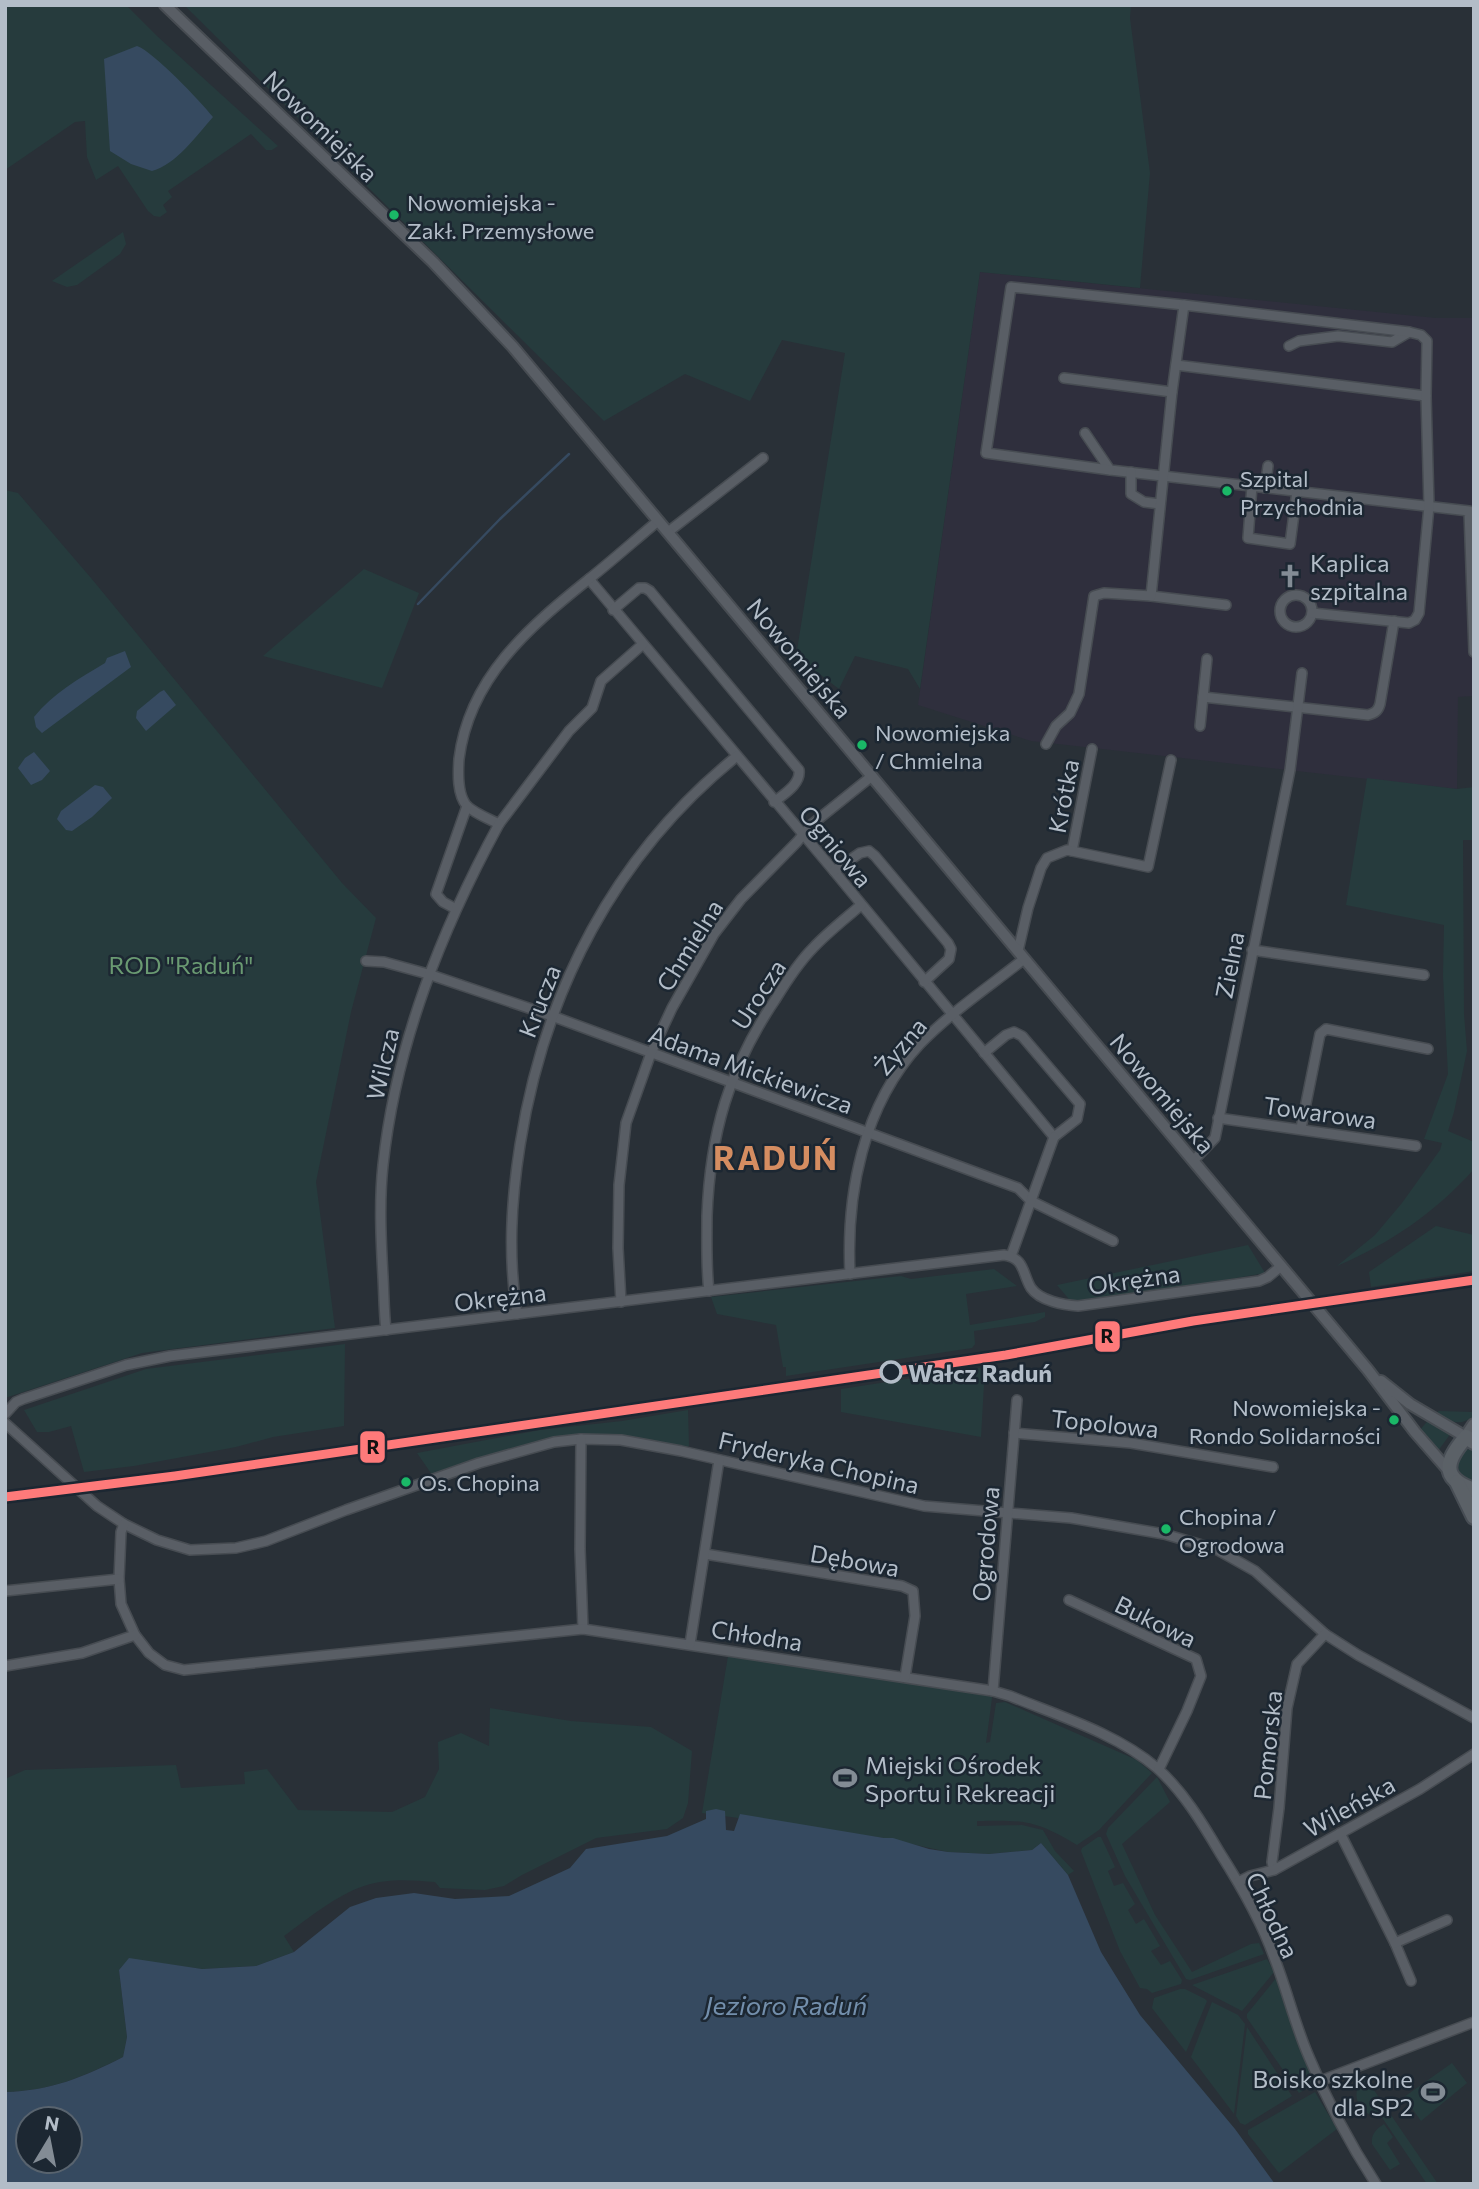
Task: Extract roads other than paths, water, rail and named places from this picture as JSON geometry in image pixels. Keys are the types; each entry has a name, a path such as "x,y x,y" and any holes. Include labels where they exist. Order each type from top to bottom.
{"main road":[{"path":"1471,1435 1451,1455 1453,1476 1474,1517"},
{"path":"1453,1476 1474,1490"}],"street":[{"name":"Nowomiejska","path":"165,5 433,262 513,347 1368,1370 1415,1432 1453,1476"},
{"path":"1312,613 1409,623 1419,614 1429,506 1427,341 1421,335 1409,332 1011,287 986,453 1110,470 1163,475 1265,488 1297,491 1429,506 1469,511 1474,652"},
{"path":"1150,596 1184,305"},
{"path":"1289,346 1299,341 1338,336 1392,342 1409,332"},
{"path":"1176,365 1426,396"},
{"path":"1064,378 1172,392"},
{"path":"1085,433 1110,470"},
{"path":"668,532 762,458"},
{"path":"1265,488 1268,466"},
{"path":"1131,472 1131,494 1144,502 1160,504"},
{"path":"1252,486 1248,538 1290,544 1297,491"},
{"path":"499,824 467,806 460,793 458,767 461,743 479,696 516,642 560,601 658,521"},
{"name":"Ogniowa","path":"589,579 1054,1138"},
{"path":"613,610 639,588 650,591 799,771 801,775 798,781 774,802"},
{"path":"1046,744 1055,726 1070,713 1079,694 1094,596 1104,593 1150,596 1226,605"},
{"path":"1203,696 1368,715 1379,709 1394,621"},
{"name":"Wilcza","path":"386,1330 381,1244 382,1169 386,1134 401,1061 428,974 456,909 499,824 569,732 592,708 601,681 643,644"},
{"path":"1200,726 1207,659"},
{"name":"Zielna","path":"1193,1161 1215,1138 1290,770 1302,673"},
{"name":"Krótka","path":"1072,851 1092,749"},
{"name":"Krucza","path":"517,1314 511,1225 513,1192 536,1065 552,1016 591,928 636,860 698,791 737,756"},
{"path":"1021,955 1041,868 1047,858 1067,850 1148,867 1171,760"},
{"name":"Chmielna","path":"621,1302 618,1248 621,1153 626,1123 672,1008 714,934 741,899 811,825 872,776"},
{"path":"456,909 439,899 436,894 467,806"},
{"path":"834,872 860,853 869,851 948,943 951,949 949,959 924,982"},
{"name":"Urocza","path":"709,1291 707,1222 711,1160 730,1081 758,1025 794,972 829,932 861,905"},
{"path":"1252,950 1424,975"},
{"name":"Żyzna","path":"850,1274 853,1195 867,1132 887,1092 904,1063 921,1043 1021,955"},
{"name":"Adama Mickiewicza","path":"366,961 384,962 428,974 552,1016 1018,1188 1031,1201 1113,1241"},
{"path":"1301,1128 1320,1034 1326,1029 1429,1049"},
{"path":"984,1053 1006,1035 1014,1032 1022,1036 1080,1104 1077,1119 1054,1138 1011,1256"},
{"name":"Towarowa","path":"1219,1118 1416,1146"},
{"name":"Okrężna","path":"5,1414 16,1402 23,1399 139,1362 170,1356 1004,1255 1011,1256 1022,1264 1031,1288 1037,1293 1068,1306 1089,1306 1259,1281 1280,1267"},
{"name":"Nowomiejska","path":"1368,1370 1403,1399 1471,1435"},
{"name":"Ogrodowa","path":"993,1691 1017,1400"},
{"name":"Fryderyka Chopina","path":"5,1423 97,1506 124,1524 157,1540 190,1550 236,1548 266,1541 479,1464 554,1442 581,1439 621,1440 905,1502 953,1509 1093,1521 1164,1534 1216,1549 1255,1571 1325,1634 1474,1717"},
{"name":"Topolowa","path":"1014,1433 1131,1443 1273,1467"},
{"path":"581,1439 580,1549 583,1629"},
{"path":"690,1644 719,1460"},
{"name":"Chłodna","path":"124,1524 121,1532 119,1579 121,1604 135,1636 149,1653 165,1665 184,1670 583,1629 993,1691 1113,1740 1159,1769 1186,1801 1238,1882 1273,1954 1308,2056 1320,2081"},
{"name":"Dębowa","path":"705,1554 902,1586 913,1591 915,1616 905,1677"},
{"path":"5,1591 119,1579"},
{"name":"Bukowa","path":"1069,1600 1196,1659 1201,1676 1159,1769"},
{"name":"Pomorska","path":"1274,1870 1272,1862 1287,1708 1297,1664 1325,1634"},
{"path":"5,1666 82,1653 135,1636"},
{"name":"Wileńska","path":"1238,1882 1274,1870 1420,1789 1474,1754"},
{"path":"1340,1833 1395,1943 1411,1982"},
{"path":"1395,1943 1447,1920"},
{"path":"1376,2184 1359,2158 1320,2081 1474,2022"}],"water":[{"path":"137,46 165,67 213,117 178,156 152,171 131,164 110,151 104,59"},
{"path":"125,651 131,667 42,733 36,727 34,717 49,701 105,663 107,658"},
{"path":"164,690 176,705 146,731 136,718 137,711"},
{"path":"34,752 50,771 42,780 31,785 18,768 25,758"},
{"path":"95,785 103,787 112,798 72,831 66,830 57,819 61,811"},
{"name":"Jezioro Raduń","path":"716,1809 725,1811 726,1830 734,1831 740,1814 893,1838 948,1852 989,1854 1032,1850 1041,1843 1068,1875 1101,1952 1140,2015 1235,2129 1275,2184 5,2184 5,2092 37,2089 66,2082 123,2057 127,2037 119,1970 129,1958 202,1969 256,1966 294,1952 350,1907 376,1898 414,1893 455,1899 509,1896 570,1868 586,1849 667,1836 706,1819 706,1811"}],"waterway":[{"path":"418,604 500,519 569,454"}],"place":[{"name":"Nowomiejska - Zakł. Przemysłowe","path":"394,215"},
{"name":"Szpital Przychodnia","path":"1227,491"},
{"name":"Kaplica szpitalna","path":"1290,576"},
{"name":"Nowomiejska / Chmielna","path":"862,745"},
{"name":"Wałcz Raduń","path":"891,1372"},
{"name":"Nowomiejska - Rondo Solidarności","path":"1394,1420"},
{"name":"Os. Chopina","path":"406,1482"},
{"name":"Chopina / Ogrodowa","path":"1166,1529"},
{"name":"Miejski Ośrodek Sportu i Rekreacji","path":"845,1778"},
{"name":"Boisko szkolne dla SP2","path":"1433,2092"}],"district":[{"name":"RADUŃ","path":"776,1157"}],"park label":[{"name":"ROD \"Raduń\"","path":"181,964"}]}
